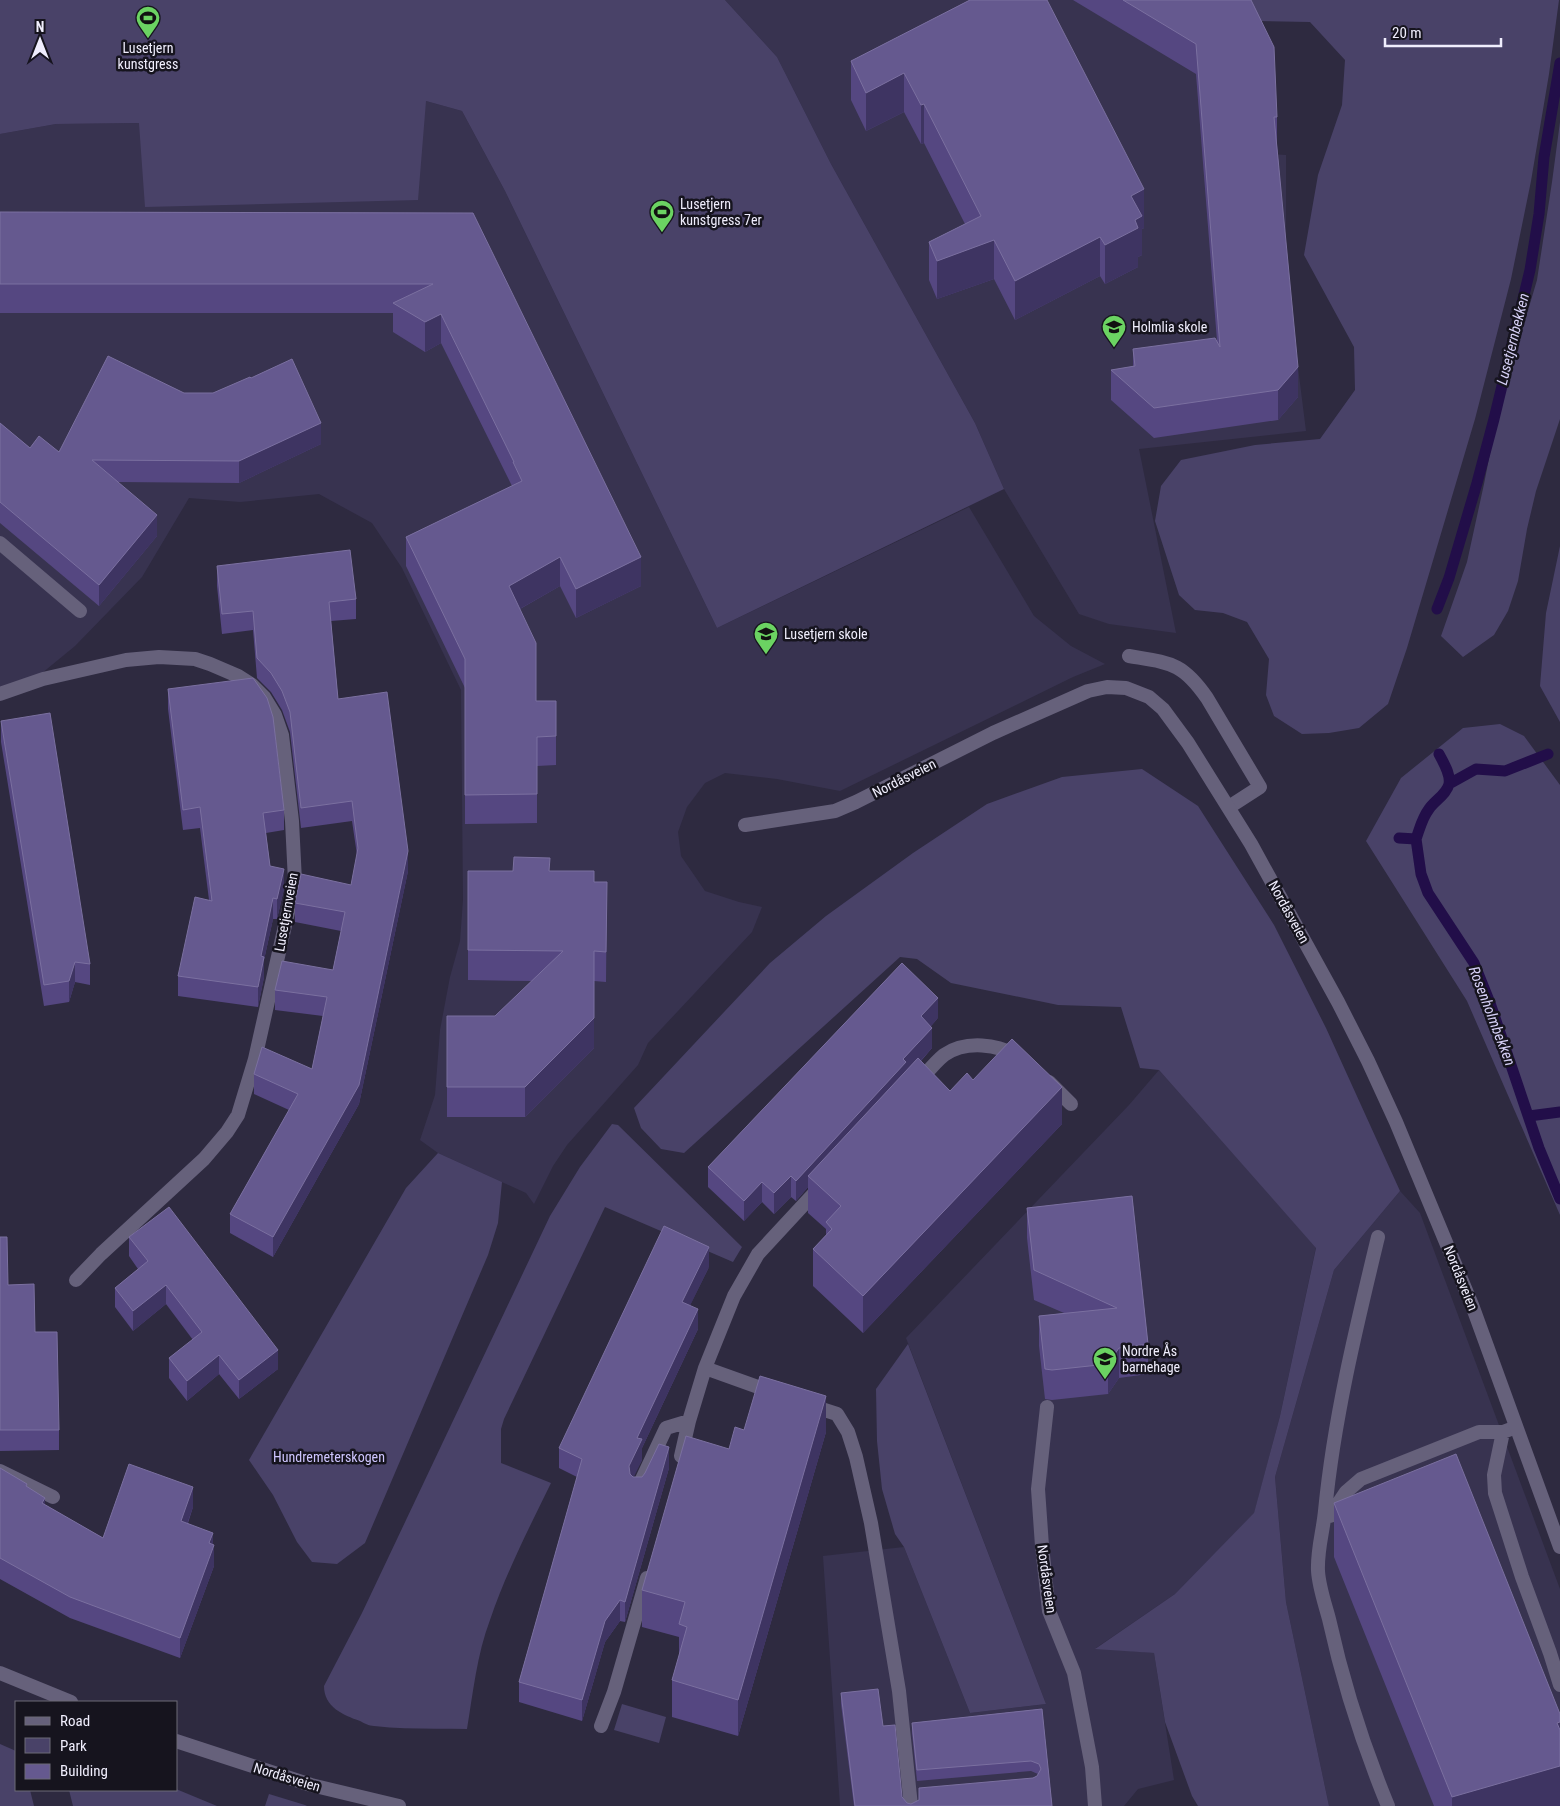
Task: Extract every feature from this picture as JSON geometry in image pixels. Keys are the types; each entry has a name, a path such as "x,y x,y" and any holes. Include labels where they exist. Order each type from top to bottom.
{"street":[{"path":"0,543 80,611"},
{"name":"Lusetjernveien","path":"2,691 67,673 126,660 159,656 195,659 238,676 252,685 264,697 275,714 280,728 286,769 292,822 295,881 255,1059 238,1115 227,1132 204,1159 101,1254 76,1280"},
{"path":"1130,656 1164,661 1176,666 1187,673 1207,698 1260,787 1229,807"},
{"name":"Nordåsveien","path":"746,825 835,810 863,799 993,733 1088,691 1117,687 1135,691 1156,702 1183,736 1229,807 1296,925 1368,1061 1396,1122 1450,1251 1560,1547"},
{"path":"906,1095 944,1055 960,1048 993,1046 1014,1054 1036,1069 1071,1104"},
{"path":"677,1472 689,1421 705,1368 734,1296 758,1254 832,1175"},
{"path":"1378,1237 1356,1325 1332,1447 1324,1525 1319,1543 1318,1572 1353,1712 1388,1806"},
{"path":"705,1368 837,1414 848,1432 856,1457 871,1522 914,1790 911,1806"},
{"name":"Nordåsveien","path":"1047,1406 1038,1489 1049,1611 1074,1673 1092,1767 1095,1806"},
{"path":"637,1490 666,1428 689,1421"},
{"path":"1324,1525 1346,1492 1361,1479 1478,1432 1502,1432 1516,1426"},
{"path":"1502,1432 1494,1475 1495,1493 1519,1569 1560,1685"},
{"path":"0,1471 53,1497"},
{"path":"601,1726 614,1692 650,1567"},
{"path":"0,1673 69,1701"},
{"name":"Nordåsveien","path":"178,1742 312,1785 399,1806"}],"shaded area":[{"name":"Holmlia skole","path":"725,0 1182,0 1269,154 1286,155 1286,272 1306,431 1139,449 1176,633 1109,624 1079,614 1004,489 975,423 831,164 777,57"},
{"name":"Lusetjern skole","path":"426,101 462,111 505,191 717,628 969,507 1034,616 1071,646 1105,664 1073,677 840,791 777,779 725,773 705,783 687,807 678,832 681,856 705,891 762,907 752,932 648,1043 638,1065 567,1145 553,1166 534,1204 526,1193 438,1153 420,1140 435,1095 440,1030 450,977 460,941 463,900 461,690 402,568 372,523 319,494 240,502 189,498 142,577 75,646 36,678 0,695 0,134 56,124 140,123"},
{"name":"Nordre Ås barnehage","path":"1159,1070 1316,1247 1280,1416 1254,1514 1175,1594 1096,1648 1154,1653 1174,1780 1138,1789 1124,1806 840,1806 823,1556 904,1547 970,1713 1046,1704 906,1338 1129,1105"},
{"path":"1400,1191 1420,1213 1560,1589 1560,1806 1329,1806 1286,1602 1275,1477 1334,1270"}],"green space":[{"path":"0,0 725,0 777,57 831,164 975,423 1004,489 717,628 505,191 462,111 426,101 418,200 145,207 139,123 56,124 0,134"},
{"path":"1232,0 1559,0 1531,181 1511,279 1475,419 1407,648 1388,704 1359,728 1329,733 1302,734 1274,716 1266,695 1269,659 1247,622 1223,613 1195,610 1179,595 1155,521 1161,486 1181,460 1255,445 1320,439 1355,390 1354,347 1304,255 1318,175 1342,105 1345,60 1310,22 1255,21"},
{"path":"1560,122 1560,419 1536,491 1518,581 1508,611 1494,635 1463,657 1441,636 1467,562 1498,412 1537,280"},
{"path":"1560,546 1560,722 1540,686 1546,613"},
{"path":"1500,724 1524,736 1560,785 1560,1215 1467,1001 1366,841 1401,778 1463,728"},
{"path":"1142,769 1198,806 1274,925 1326,1028 1400,1191 1334,1270 1275,1477 1286,1602 1329,1806 1198,1806 1192,1796 1165,1722 1154,1653 1095,1649 1175,1594 1254,1513 1280,1416 1316,1248 1159,1070 1140,1068 1121,1007 1058,1005 951,983 917,959 900,957 684,1153 661,1149 641,1128 634,1108 770,963 826,916 913,853 987,804 1062,777"},
{"path":"612,1124 618,1125 742,1247 733,1262 605,1207 504,1419 501,1429 501,1463 551,1483 496,1602 482,1646 467,1729 372,1726 347,1716 331,1705 327,1699 324,1686 362,1613 550,1216 580,1167"},
{"name":"Hundremeterskogen","path":"438,1153 502,1182 498,1223 488,1255 365,1543 337,1564 312,1562 297,1542 273,1495 249,1460 406,1188"},
{"path":"908,1344 1046,1704 970,1713 904,1547 895,1534 882,1489 877,1441 876,1389"},
{"path":"622,1704 666,1717 659,1743 614,1730"},
{"path":"0,1744 15,1751 15,1791 30,1791 34,1806 0,1806"},
{"path":"178,1790 217,1806 73,1806 69,1791"},
{"path":"269,1794 305,1805 307,1806 265,1806"}],"building":[{"path":"970,0 1047,0 1144,189 1131,196 1142,216 1135,220 1138,228 1105,245 1100,237 1015,281 994,240 937,261 929,242 981,216 924,104 921,105 904,73 866,93 851,61"},
{"path":"1123,0 1251,0 1274,47 1277,117 1274,117 1298,367 1278,390 1154,408 1111,370 1135,366 1133,349 1215,338 1220,347 1196,44"},
{"path":"0,212 473,213 641,557 576,589 560,557 509,586 536,643 536,701 556,701 556,736 537,737 537,794 465,795 465,659 406,537 522,481 441,314 425,322 393,303 433,284 0,284"},
{"path":"108,356 184,393 213,393 292,359 321,423 239,461 92,460 157,515 99,585 0,502 0,423 30,448 39,436 59,452"},
{"path":"350,550 356,599 329,602 338,699 387,692 408,851 359,1085 273,1237 230,1214 298,1094 254,1074 262,1047 312,1069 327,997 275,990 282,961 333,970 345,912 295,903 301,874 351,885 358,848 352,801 301,808 290,712 282,691 271,673 257,658 253,611 222,614 217,566"},
{"path":"253,678 267,698 273,717 284,810 263,813 270,866 284,869 277,899 273,898 261,956 264,957 258,987 178,976 195,897 212,901 200,807 183,810 168,689"},
{"path":"50,713 90,964 75,962 69,981 44,985 1,721"},
{"path":"514,857 550,858 549,871 594,871 594,882 607,882 606,952 594,951 594,1018 525,1087 447,1087 447,1016 495,1016 563,951 468,950 468,871 513,871"},
{"path":"902,963 938,998 921,1016 932,1028 903,1059 906,1062 796,1181 791,1176 774,1193 762,1182 744,1201 708,1167"},
{"path":"1012,1039 1062,1087 863,1296 813,1249 832,1229 826,1222 841,1206 808,1176 918,1058 950,1091 967,1073 973,1080"},
{"path":"1132,1196 1148,1344 1119,1348 1108,1364 1052,1370 1045,1369 1039,1316 1117,1308 1034,1270 1027,1208"},
{"path":"169,1207 278,1350 239,1380 219,1355 187,1381 169,1358 202,1332 166,1285 133,1311 115,1288 148,1261 129,1237"},
{"path":"664,1226 709,1247 682,1302 698,1309 637,1438 642,1439 629,1466 630,1474 633,1477 642,1477 659,1444 669,1447 625,1602 620,1600 605,1621 582,1700 519,1682 582,1459 559,1448"},
{"path":"0,1237 7,1237 8,1285 34,1284 35,1332 57,1332 59,1430 0,1430"},
{"path":"760,1376 826,1396 738,1700 672,1680 687,1627 679,1624 685,1602 642,1590 686,1436 729,1449 735,1427 744,1430"},
{"path":"1456,1454 1560,1714 1560,1722 1557,1723 1560,1730 1560,1766 1452,1797 1334,1503"},
{"path":"129,1464 193,1487 181,1521 213,1533 209,1543 214,1545 180,1638 70,1597 0,1558 0,1468 27,1484 26,1486 45,1498 42,1503 103,1538"},
{"path":"878,1689 883,1726 895,1725 902,1797 907,1803 911,1804 919,1800 919,1788 1033,1778 1037,1776 1041,1769 1039,1764 1031,1761 917,1770 912,1723 1042,1709 1052,1806 855,1806 841,1693"}],"waterway":[{"name":"Lusetjernbekken","path":"1437,609 1449,578 1477,483 1530,270 1539,214 1544,157 1560,63"},
{"name":"Lusetjernbekken","path":"1399,838 1416,839 1427,812 1448,788 1449,776 1439,754"},
{"path":"1449,784 1476,769 1505,771 1548,754"},
{"name":"Rosenholmbekken","path":"1416,839 1421,874 1428,893 1474,963 1490,1003 1539,1148 1560,1199"},
{"path":"1529,1116 1560,1112"}],"place":[{"name":"Lusetjern kunstgress","path":"148,39"},
{"name":"Lusetjern kunstgress 7er","path":"662,233"},
{"name":"Holmlia skole","path":"1114,348"},
{"name":"Lusetjern skole","path":"766,655"},
{"name":"Nordre Ås barnehage","path":"1105,1380"}]}
